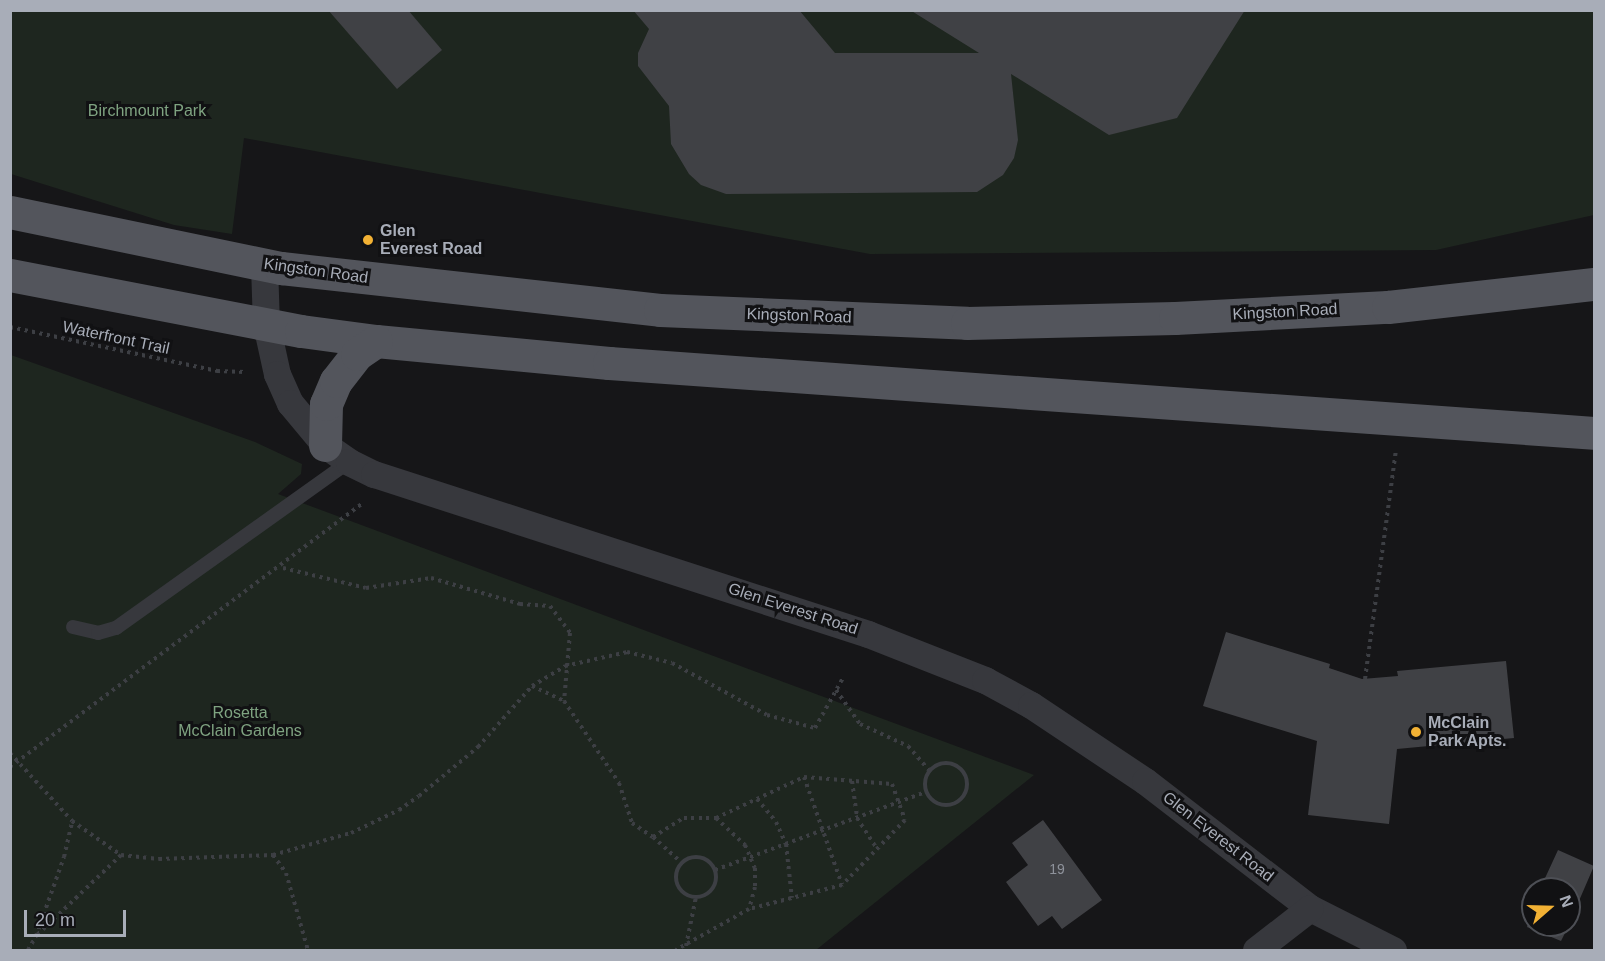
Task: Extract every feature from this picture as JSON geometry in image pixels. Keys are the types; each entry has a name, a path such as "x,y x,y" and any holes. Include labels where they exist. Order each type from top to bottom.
{"main road":[{"name":"Kingston Road","path":"10,212 264,265 660,310 967,323 1175,318 1388,307 1594,284"},
{"path":"10,275 266,324 376,340 609,363 1594,433"},
{"path":"337,453 326,404 336,381 357,354 376,340"}],"street":[{"name":"Glen Everest Road","path":"264,265 266,324 277,374 290,403 337,453 374,474 868,634 985,680 1031,705 1145,781 1310,908 1393,951"},
{"path":"1256,951 1310,908"}],"lane":[{"path":"73,627 98,633 116,628 337,453"}],"path":[{"name":"Waterfront Trail","path":"10,327 217,371"},
{"path":"1365,679 1394,468"},
{"path":"10,767 282,568 366,501"},
{"path":"282,568 366,588 431,578 520,604 550,606 570,633 565,666 564,701"},
{"path":"10,753 72,821 121,855 159,859 273,855 351,832 399,810 477,747 532,686 565,666 627,652 672,663 766,715 815,728 843,678"},
{"path":"532,686 564,701 619,783 632,823 653,837 682,863"},
{"path":"836,690 860,724 908,746 929,771 926,792 935,803 947,806 959,801 967,790 966,777 956,766 942,763 929,771"},
{"path":"653,837 684,818 716,818 804,777 891,784 896,804 905,820 842,885 749,909 676,951"},
{"path":"804,777 842,885"},
{"path":"852,781 857,818 877,849"},
{"path":"715,870 926,792"},
{"path":"757,799 776,822 786,844 792,898"},
{"path":"716,818 745,844 751,857 755,887 749,909"},
{"path":"28,951 36,936 64,857 72,821"},
{"path":"36,936 121,855"},
{"path":"273,855 286,873 308,951"},
{"path":"696,897 679,888 676,875 682,863 700,857 715,870"},
{"path":"696,897 713,889 715,870"},
{"path":"686,946 696,897"}],"green space":[{"name":"Birchmount Park","path":"10,11 1594,11 1594,215 1436,250 870,254 244,138 232,234 174,225 11,174"},
{"name":"Rosetta McClain Gardens","path":"11,355 255,442 302,464 301,474 278,494 1034,775 816,950 11,950"}],"building":[{"path":"328,10 408,10 442,50 397,89"},
{"path":"633,10 799,10 835,53 979,53 910,10 1245,10 1177,118 1109,135 1011,74 1018,140 1014,158 1003,175 977,192 726,194 701,185 689,174 671,144 669,106 638,66 638,53 649,29"},
{"name":"McClain Park Apts.","path":"1226,632 1330,664 1329,668 1362,679 1398,676 1397,671 1506,661 1514,738 1397,749 1389,824 1308,815 1317,741 1203,706"},
{"path":"1043,820 1102,900 1062,929 1052,916 1038,926 1006,882 1028,865 1012,843"},
{"path":"1558,850 1594,866 1581,896 1581,877 1546,877"},
{"path":"1551,937 1563,937 1561,941"}],"place":[{"name":"Glen Everest Road","path":"368,240"},
{"name":"McClain Park Apts.","path":"1416,732"}]}
